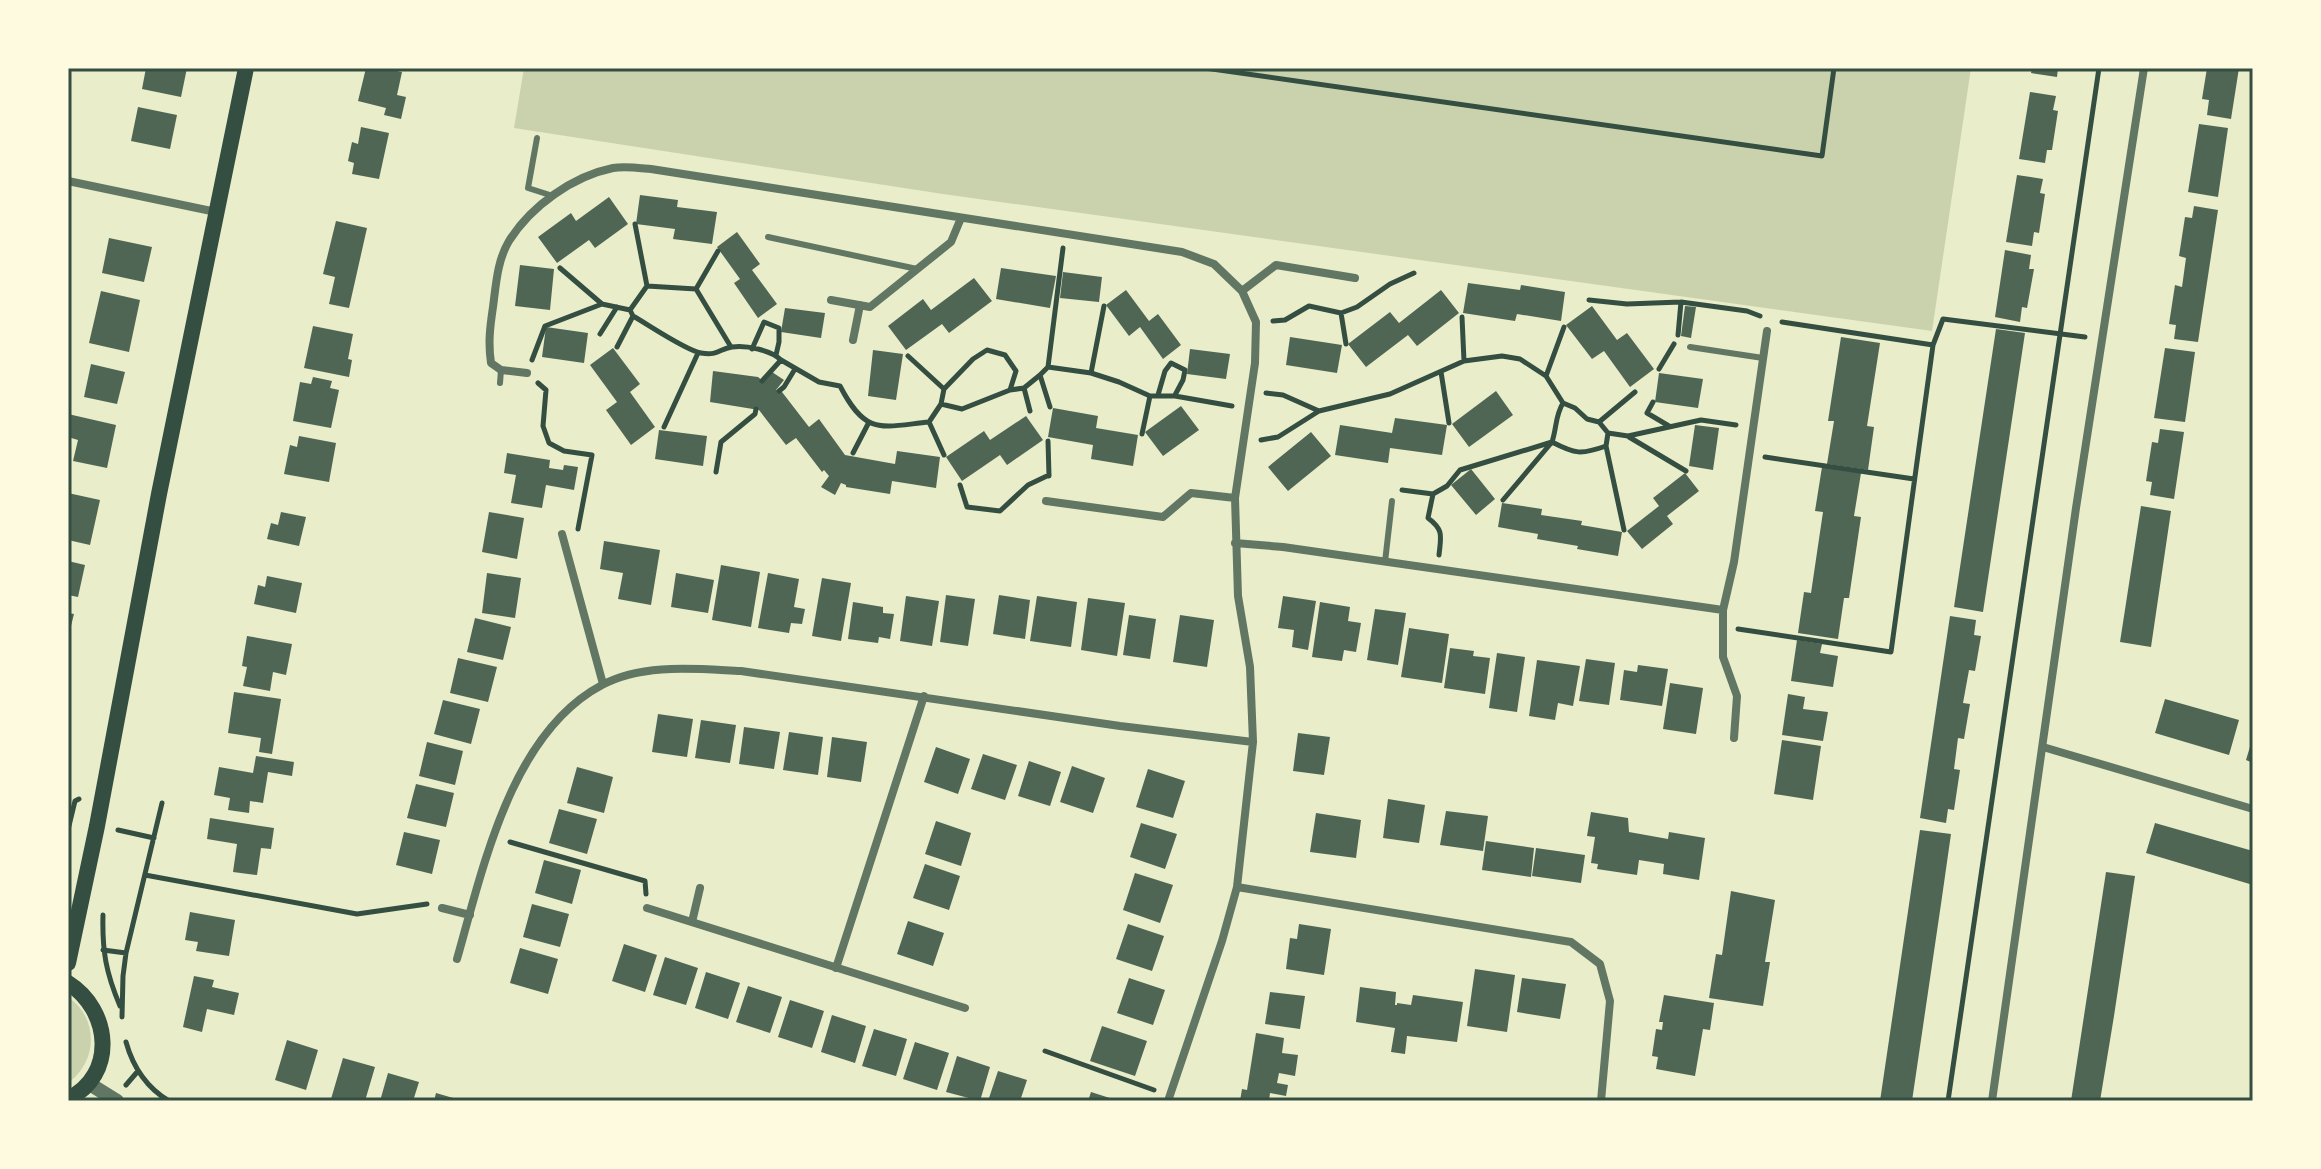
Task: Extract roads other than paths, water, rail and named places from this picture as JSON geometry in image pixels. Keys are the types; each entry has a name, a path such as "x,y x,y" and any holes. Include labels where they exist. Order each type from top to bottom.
{"main road":[{"path":"68,963 246,68"},
{"path":"68,983 91,1003 102,1030 100,1059 88,1083 68,1099"}],"street":[{"path":"1992,1101 2076,508 2144,68"},
{"path":"527,373 501,370 491,363 488,344 498,269 508,242 527,219 553,196 586,175 617,167 651,169 1182,252 1214,264 1242,291 1256,322 1255,363 1235,498 1238,596 1250,667 1253,742 1237,887 1169,1098"},
{"path":"68,181 216,212"},
{"path":"831,300 870,307 951,242 961,218"},
{"path":"1242,291 1276,265 1355,278"},
{"path":"853,340 860,305"},
{"path":"1734,738 1737,696 1723,657 1723,610 1734,562 1767,331"},
{"path":"1046,501 1163,517 1191,493 1235,498"},
{"path":"562,534 603,684"},
{"path":"1235,543 1283,547 1723,610"},
{"path":"457,959 493,838 514,787 540,741 569,707 603,684 636,673 685,668 741,671 1120,726 1253,742"},
{"path":"836,968 924,696"},
{"path":"2043,747 2253,809"},
{"path":"1237,887 1571,942 1600,964 1610,1001 1601,1101"},
{"path":"692,922 700,888"},
{"path":"442,908 470,915"},
{"path":"647,908 965,1008"},
{"path":"88,1083 117,1101"}],"lane":[{"path":"537,138 528,188 553,196"},
{"path":"768,237 917,269"},
{"path":"1690,347 1763,358"},
{"path":"500,383 501,370"},
{"path":"1385,562 1392,501"}]}
